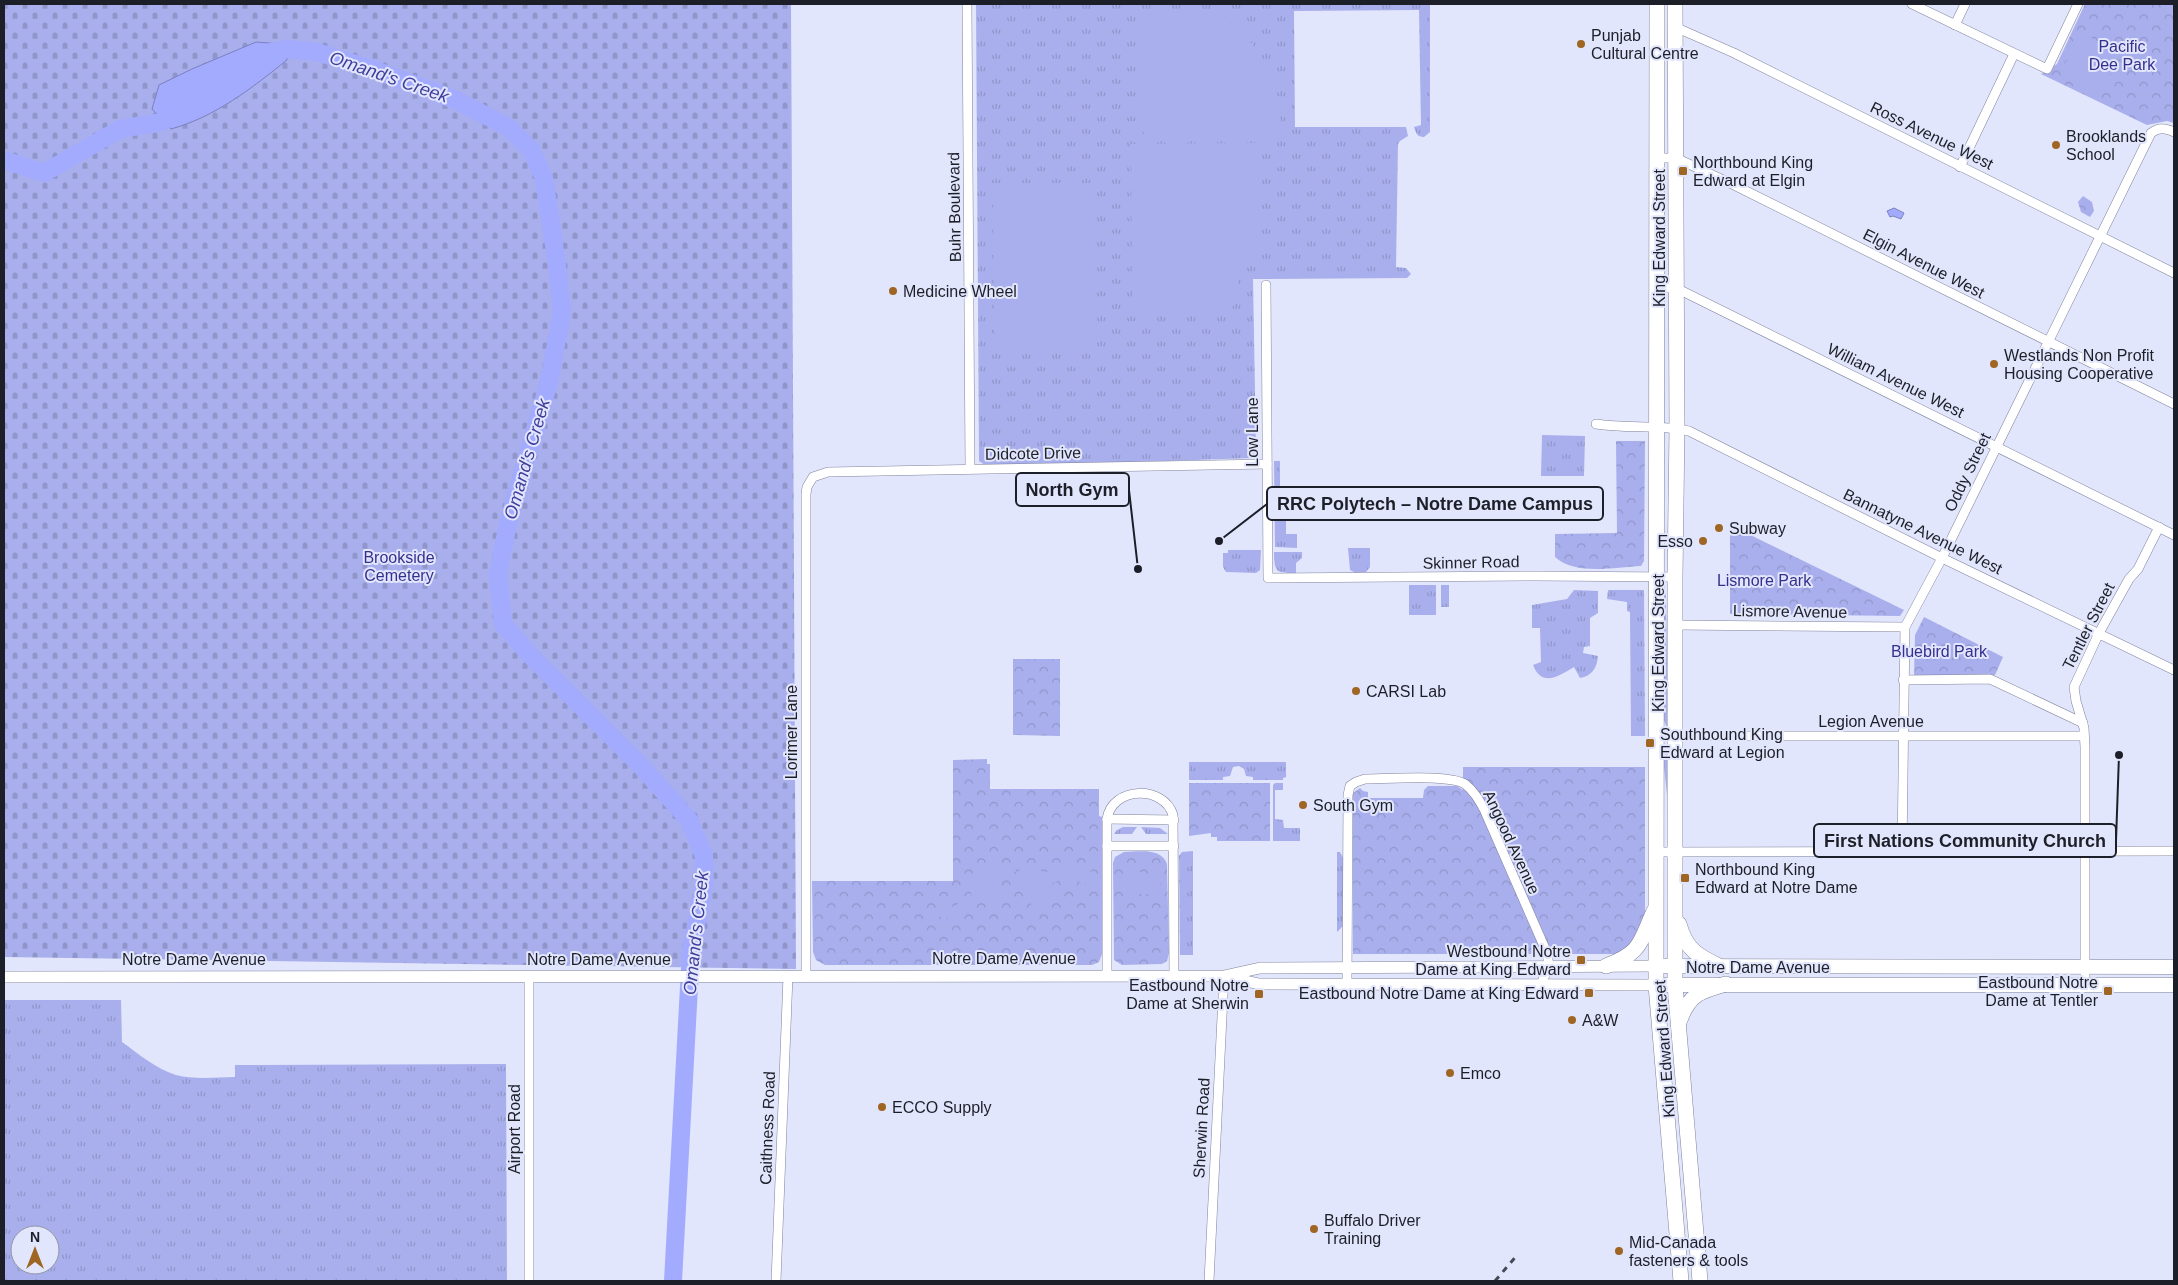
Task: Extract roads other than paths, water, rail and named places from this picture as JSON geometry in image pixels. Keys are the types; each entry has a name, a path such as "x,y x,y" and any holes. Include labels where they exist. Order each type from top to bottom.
{"main road":[{"name":"King Edward Street","path":"1657,4 1656,985 1681,1281"},
{"name":"King Edward Street","path":"1675,4 1678,428 1675,577 1675,967 1700,1281"},
{"path":"1606,966 1630,956 1637,949 1657,905"},
{"path":"1676,913 1686,944 1701,958 1721,967"},
{"name":"Notre Dame Avenue","path":"1656,966 2174,967"},
{"path":"1679,1024 1685,1006 1691,999 1703,991 1726,984"},
{"name":"Notre Dame Avenue","path":"1656,985 2174,985"}],"street":[{"name":"Buhr Boulevard","path":"967,4 970,470"},
{"path":"1912,4 2047,70 2078,4"},
{"path":"1955,25 1965,4"},
{"name":"Ross Avenue West","path":"1675,26 1734,53 2102,236 2174,274"},
{"path":"1960,167 2014,54"},
{"name":"Oddy Street","path":"1902,851 1905,627 1942,558 2151,133 2165,128 2174,132"},
{"name":"Elgin Avenue West","path":"1657,158 1676,158 1734,184 2174,404"},
{"name":"Low Lane","path":"1266,285 1268,578"},
{"name":"William Avenue West","path":"1657,288 1676,288 2174,534"},
{"name":"Bannatyne Avenue West","path":"1596,424 1618,427 1678,428 1689,431 1942,558 2174,670"},
{"name":"Didcote Drive","path":"807,487 813,477 828,472 1267,464"},
{"name":"Lorimer Lane","path":"806,976 807,487"},
{"name":"Tentler Street","path":"2085,985 2087,850 2084,736 2083,723 2074,687 2099,633 2129,579 2138,569 2158,527"},
{"name":"Skinner Road","path":"1268,578 1675,577"},
{"name":"Lismore Avenue","path":"1676,625 1905,627"},
{"path":"1903,680 1990,679 2083,723"},
{"name":"Legion Avenue","path":"1657,736 2084,736"},
{"name":"Angood Avenue","path":"1348,984 1348,796 1350,786 1365,779 1460,781 1468,787 1477,797 1547,954 1549,966"},
{"path":"1107,976 1107,819 1110,808 1117,799 1130,795 1151,795 1164,800 1168,803 1174,820 1174,976"},
{"path":"1107,819 1174,820"},
{"path":"1107,846 1174,846"},
{"path":"1657,852 2174,851"},
{"path":"1541,984 1549,966"},
{"name":"Notre Dame Avenue","path":"4,977 1224,976 1260,968 1656,966"},
{"path":"1400,967 1400,984"},
{"name":"Airport Road","path":"529,976 529,1281"},
{"name":"Caithness Road","path":"776,1281 788,976"},
{"name":"Notre Dame Avenue","path":"1224,976 1259,984 1656,985"},
{"name":"Sherwin Road","path":"1209,1281 1224,976"}],"waterway":[{"name":"Omand's Creek","path":"265,55 286,49 317,52 372,69 456,100 508,127 531,150 544,178 562,312 549,382 508,523 498,574 503,624 529,654 640,765 689,820 704,856 705,881 691,950 673,1281"},
{"name":"Omand's Creek","path":"4,160 44,173 120,129 162,122 182,109"}],"railway":[{"path":"1495,1281 1518,1254"}],"place":[{"name":"Punjab Cultural Centre","path":"1581,44"},
{"name":"Brooklands School","path":"2056,145"},
{"name":"Northbound King Edward at Elgin","path":"1683,171"},
{"name":"Medicine Wheel","path":"893,291"},
{"name":"Westlands Non Profit Housing Cooperative","path":"1994,364"},
{"name":"Subway","path":"1719,528"},
{"name":"RRC Polytech – Notre Dame Campus","path":"1219,541"},
{"name":"Esso","path":"1703,541"},
{"name":"North Gym","path":"1138,569"},
{"name":"CARSI Lab","path":"1356,691"},
{"name":"Southbound King Edward at Legion","path":"1650,743"},
{"name":"First Nations Community Church","path":"2119,755"},
{"name":"South Gym","path":"1303,805"},
{"name":"Northbound King Edward at Notre Dame","path":"1685,878"},
{"name":"Westbound Notre Dame at King Edward","path":"1581,960"},
{"name":"Eastbound Notre Dame at Tentler","path":"2108,991"},
{"name":"Eastbound Notre Dame at King Edward","path":"1589,993"},
{"name":"Eastbound Notre Dame at Sherwin","path":"1259,994"},
{"name":"A&W","path":"1572,1020"},
{"name":"Emco","path":"1450,1073"},
{"name":"ECCO Supply","path":"882,1107"},
{"name":"Buffalo Driver Training","path":"1314,1229"},
{"name":"Mid-Canada fasteners & tools","path":"1619,1251"}],"park label":[{"name":"Pacific Dee Park","path":"2122,55"},
{"name":"Brookside Cemetery","path":"399,566"},
{"name":"Lismore Park","path":"1764,580"},
{"name":"Bluebird Park","path":"1939,651"}]}
